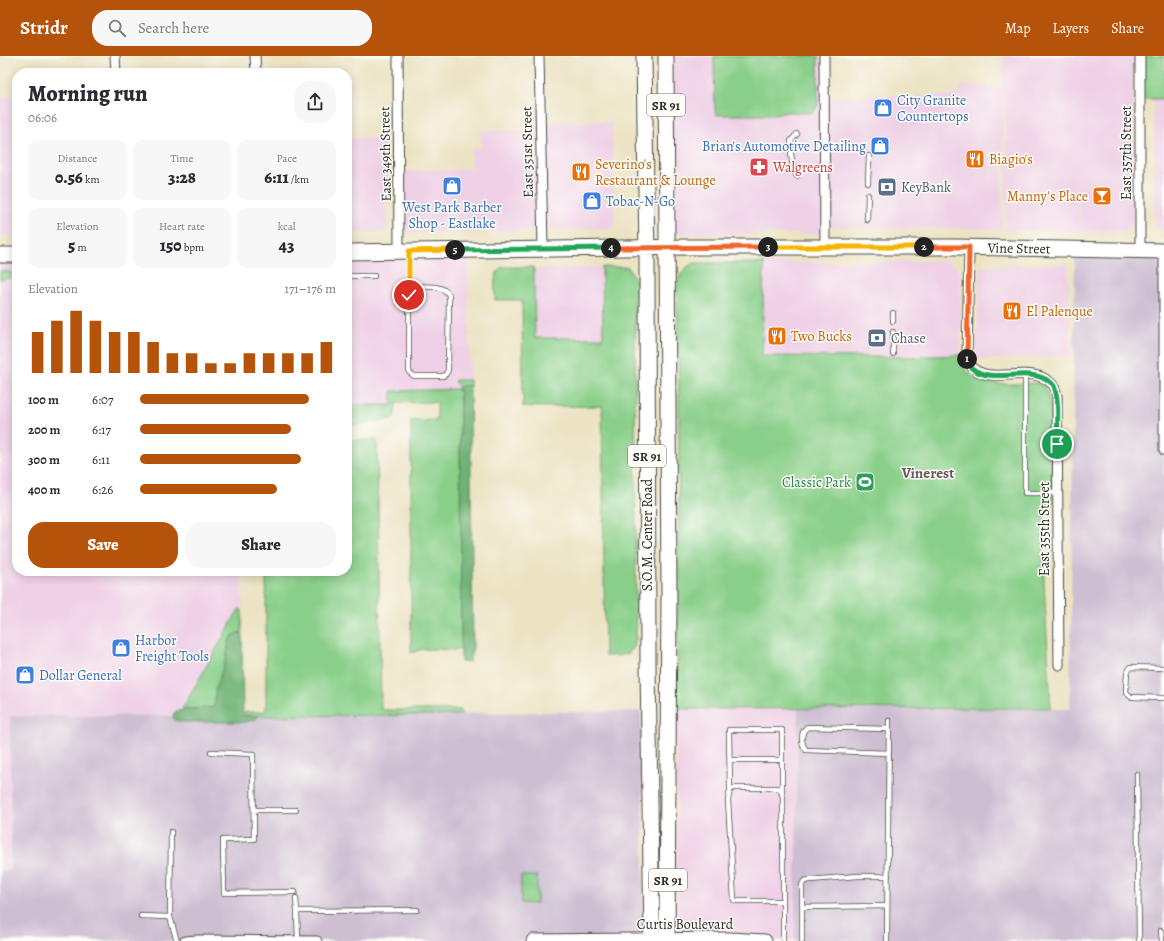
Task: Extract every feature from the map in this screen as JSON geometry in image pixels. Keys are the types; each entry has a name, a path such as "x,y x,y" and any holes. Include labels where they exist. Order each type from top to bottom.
{"main road":[{"name":"S.O.M. Center Road","path":"644,56 647,248 648,665 652,941"},
{"name":"S.O.M. Center Road","path":"667,941 669,594 667,247 668,58"},
{"name":"Vine Street","path":"352,252 667,247 969,247 1164,250"},
{"path":"0,255 12,255"}],"street":[{"path":"115,56 116,68"},
{"path":"255,56 256,68"},
{"name":"East 349th Street","path":"398,56 404,251"},
{"name":"East 351st Street","path":"539,56 542,248"},
{"path":"824,56 825,247"},
{"name":"East 357th Street","path":"1140,56 1140,250"},
{"name":"East 355th Street","path":"969,247 967,359 972,368 982,374 1041,376 1053,384 1057,395 1059,665"},
{"path":"1164,250 1164,450"},
{"name":"Curtis Boulevard","path":"533,941 667,941 730,939 765,941"},
{"path":"185,941 317,941"}],"lane":[{"path":"797,134 792,141 791,151 793,169 797,176"},
{"path":"868,183 869,156"},
{"path":"867,220 868,195"},
{"path":"404,251 409,287 409,372 414,376 443,376 448,370 449,295 447,291 442,288 409,287"},
{"path":"352,276 374,276"},
{"path":"893,313 893,321"},
{"path":"893,332 893,354"},
{"path":"1025,375 1025,493 1058,493"},
{"path":"1164,668 1131,667 1127,672 1126,686 1126,692 1131,696 1164,698"},
{"path":"887,941 889,720"},
{"path":"889,728 807,727 803,731 802,739 802,746 806,750 889,753"},
{"path":"783,901 734,900 728,800 730,790 729,730 782,730 782,794 783,901 783,941"},
{"path":"212,752 253,754 254,839 223,840 224,893 295,892"},
{"path":"730,760 782,760"},
{"path":"1137,774 1139,941"},
{"path":"730,790 734,788 778,788 782,794"},
{"path":"254,810 296,810"},
{"path":"171,832 170,917 177,941"},
{"path":"802,941 802,885 804,881 858,876 888,876"},
{"path":"296,898 298,941"},
{"path":"802,907 887,906"},
{"path":"297,911 417,910"},
{"path":"141,916 170,917"},
{"path":"1161,931 1162,941"}],"shaded area":[{"path":"668,56 822,56 822,234 669,234"},
{"path":"1003,56 1134,56 1135,225 1123,231 1078,231 1077,161 1077,231 1006,230 1006,124 1003,92 1002,229 829,227 827,97 960,95 960,86 1002,86"},
{"path":"12,96 12,235 0,235 0,97"},
{"path":"1153,99 1164,100 1164,231 1155,228"},
{"path":"549,122 612,122 614,228 406,233 405,171 471,169 471,148 481,148 481,131 548,130"},
{"path":"352,138 386,138 387,232 352,232"},
{"path":"1075,253 1160,254 1164,326 1164,941 795,941 798,708 1070,709"},
{"path":"352,254 468,254 470,380 455,380 459,386 457,389 392,391 392,405 352,405"},
{"path":"0,258 12,258 12,576 242,576 242,716 11,716 11,870 0,870"},
{"path":"947,261 956,267 960,272 961,355 904,357 762,356 764,263"},
{"path":"1068,264 1071,357 976,359 980,266"},
{"path":"602,267 603,338 535,338 534,269"},
{"path":"798,708 795,941 676,941 677,709"},
{"path":"641,711 645,941 0,941 0,870 11,870 10,716 461,715 473,713"}],"green space":[{"path":"714,56 818,56 818,105 811,113 789,112 773,115 717,115 715,111"},
{"path":"1142,56 1164,56 1164,99 1141,99"},
{"name":"Classic Park","path":"695,263 764,263 762,356 904,357 961,355 964,367 971,375 979,380 1001,384 1036,383 1044,386 1049,396 1051,413 1053,504 1044,504 1044,582 1051,708 677,709 679,409 677,286 679,278 683,272"},
{"path":"502,267 533,267 534,269 535,338 603,338 602,267 628,267 637,282 637,296 635,297 636,637 633,649 626,654 605,656 602,406 523,407 522,300 495,300 495,278"},
{"path":"0,271 11,272 11,278 0,280"},
{"path":"455,380 470,380 470,385 462,386 458,391 460,390 461,650 423,649 411,653 411,421 437,420 437,402 396,403 395,415 393,419 352,425 352,405 392,405 392,391 457,389 459,386 454,382"},
{"path":"470,385 473,648 469,662 461,662 460,391 457,391 461,386"},
{"path":"352,440 377,440 381,710 461,710 461,715 245,716 245,712 263,712 266,710 266,576 352,576"},
{"path":"239,609 242,610 242,633 238,633 229,641 226,659 215,697 215,704 213,707 209,708 182,709"},
{"path":"242,633 243,716 258,717 246,722 181,722 175,720 173,717 176,711 213,707 215,704 215,690 226,659 229,641 232,636"},
{"path":"521,876 537,876 537,904 521,903"}],"place":[{"name":"City Granite Countertops","path":"883,108"},
{"name":"Brian's Automotive Detailing","path":"880,146"},
{"name":"Biagio's","path":"975,159"},
{"name":"Walgreens","path":"759,167"},
{"name":"Severino's Restaurant & Lounge","path":"581,172"},
{"name":"West Park Barber Shop - Eastlake","path":"452,186"},
{"name":"KeyBank","path":"887,187"},
{"name":"Manny's Place","path":"1102,196"},
{"name":"Tobac-N-Go","path":"592,201"},
{"name":"El Palenque","path":"1012,311"},
{"name":"Two Bucks","path":"777,336"},
{"name":"Chase","path":"877,338"},
{"name":"Classic Park","path":"865,482"},
{"name":"Harbor Freight Tools","path":"121,648"},
{"name":"Dollar General","path":"25,675"}],"district":[{"name":"Vinerest","path":"928,473"}],"route":[{"path":"409,295 409,251 542,248 969,247 967,359 972,368 982,374 1041,376 1053,384 1057,395 1057,444"}]}
